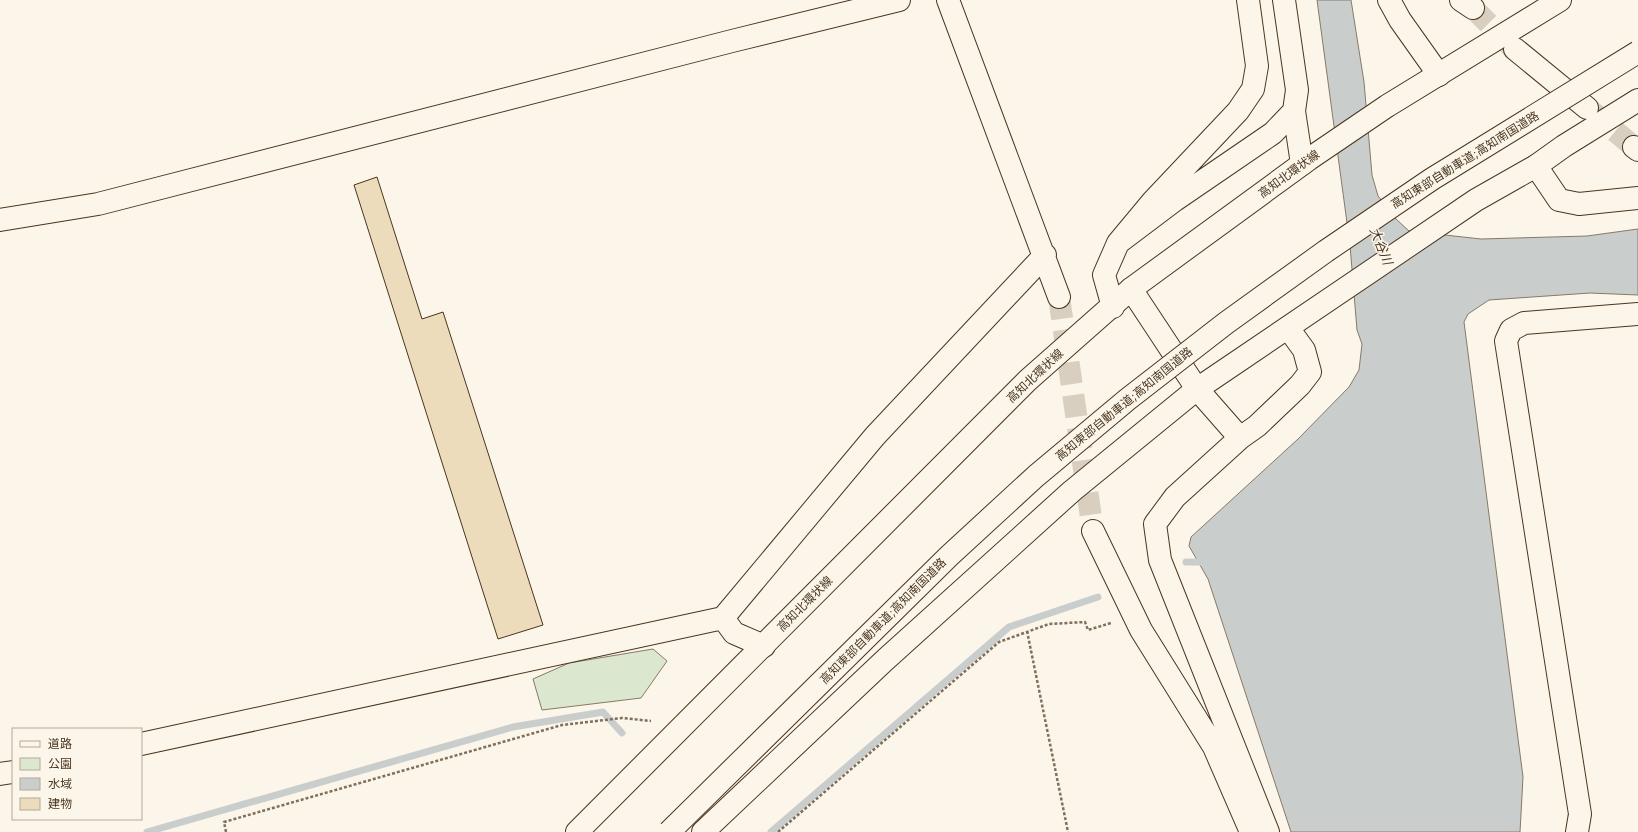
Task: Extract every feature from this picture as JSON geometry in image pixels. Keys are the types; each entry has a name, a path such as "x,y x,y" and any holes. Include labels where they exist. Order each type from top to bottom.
{"main road":[{"path":"0,220 98,204 732,41 899,0"},
{"path":"948,0 1045,255 1059,298"},
{"path":"1113,307 1104,275 1118,243 1153,201 1238,111 1253,89 1257,66 1248,0"},
{"path":"1284,0 1297,90 1294,111 1306,162"},
{"path":"1389,0 1403,10 1439,75"},
{"name":"高知北環状線","path":"577,832 1028,380 1113,307 1131,289 1306,162 1387,106 1560,0"},
{"path":"1515,49 1587,108"},
{"name":"高知東部自動車道;高知南国道路","path":"669,832 949,556 1036,476 1128,399 1226,322 1326,251 1432,179 1638,52"},
{"path":"704,832 885,660 1066,496 1197,389 1476,200 1536,166 1564,146 1638,100"},
{"path":"1118,243 1175,200 1273,133 1294,111"},
{"path":"1536,166 1559,200 1579,204 1638,198"},
{"path":"142,744 723,618 875,436 1045,255"},
{"path":"1131,289 1197,389 1240,438"},
{"path":"1577,832 1580,814 1506,341 1511,330 1524,323 1638,314"},
{"path":"1268,832 1160,560 1155,524 1175,497 1240,438 1257,426 1300,385 1310,372 1304,350 1288,328"},
{"path":"1093,531 1141,630 1214,747 1251,832"},
{"path":"723,618 734,633 764,646"},
{"path":"0,774 12,772"}],"path":[{"path":"778,832 999,642 1049,624 1085,622 1088,630"},
{"path":"1027,631 1068,832"},
{"path":"226,832 224,822 562,725 622,718 651,721"}],"green space":[{"path":"653,649 667,661 641,698 542,710 533,679 569,663"}],"water":[{"name":"大谷川","path":"1317,0 1351,0 1364,82 1372,175 1378,196 1396,219 1409,231 1481,239 1587,236 1638,229 1638,295 1590,293 1489,300 1468,314 1464,322 1523,777 1520,832 1291,832 1208,579 1189,546 1191,537 1298,439 1349,387 1359,370 1362,344 1357,330 1350,245"}],"building":[{"path":"377,177 422,319 443,312 543,625 498,639 354,185"}],"waterway":[{"path":"1186,562 1208,562"},
{"path":"771,832 1009,627 1098,597"},
{"path":"147,832 513,727 603,712 622,733"}],"tunnel":[{"path":"1473,8 1514,49"},
{"path":"1590,110 1634,147"},
{"path":"1059,297 1093,531"}]}
